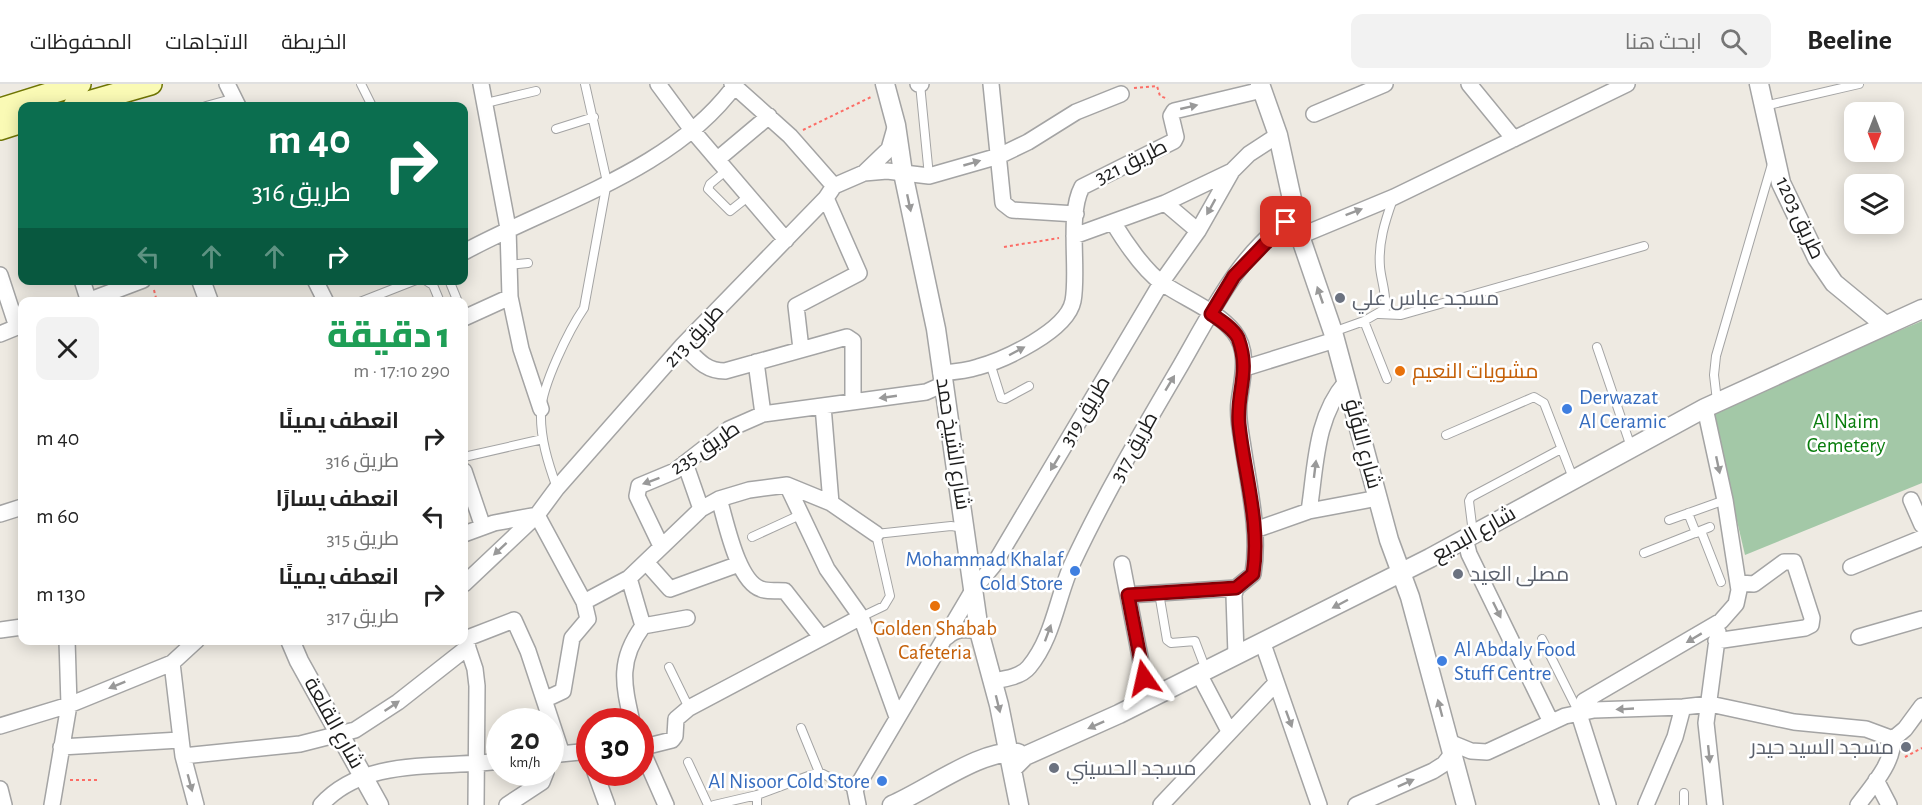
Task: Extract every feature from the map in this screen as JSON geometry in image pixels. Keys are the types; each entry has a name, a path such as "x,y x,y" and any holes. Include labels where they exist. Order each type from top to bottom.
{"main road":[{"path":"22,102 80,84"},
{"path":"104,102 127,99 151,84"},
{"path":"0,109 18,103"},
{"path":"0,129 18,123"}],"street":[{"path":"227,84 236,102"},
{"path":"481,84 508,228 510,297 521,349 541,409"},
{"path":"658,84 693,130 786,240"},
{"path":"991,84 1005,206 1012,210 1077,214"},
{"path":"1314,114 1384,84"},
{"path":"1469,84 1514,138"},
{"path":"1300,236 1394,197 1628,84"},
{"name":"طريق 1203","path":"1758,84 1774,158 1792,210 1834,284 1885,326"},
{"path":"468,250 645,162 693,130 727,98 734,85 790,136 830,192 859,273 796,306 801,349"},
{"name":"شارع الشيخ حمد","path":"885,87 896,125 903,173 936,329 979,631 1015,759 1019,805"},
{"name":"طريق 321","path":"943,378 990,363 1025,347 1054,327 1065,316 1073,303 1074,236 1079,192 1086,184 1174,141 1176,137 1172,116 1174,111 1261,87"},
{"name":"شارع اللؤلؤ","path":"1261,87 1278,135 1300,236 1334,336 1389,540 1410,597 1466,805"},
{"path":"929,176 999,156 1028,142 1115,91"},
{"path":"723,164 769,116"},
{"name":"طريق 213","path":"468,580 537,515 557,488 683,345 830,192 864,173 890,149 896,125"},
{"name":"طريق 319","path":"857,798 897,717 947,637 973,590 993,566 1161,283 1198,231 1232,171 1249,154 1278,135"},
{"name":"طريق 213","path":"864,173 887,171 929,176"},
{"name":"طريق 319","path":"1074,236 1165,204 1232,171"},
{"path":"1165,204 1198,231"},
{"name":"طريق 317","path":"992,681 1012,677 1028,669 1043,646 1072,564 1120,470 1211,314 1234,276 1277,229 1296,215"},
{"path":"1113,224 1125,242 1161,283 1211,314 1234,333 1245,368 1239,403 1239,423 1255,530 1253,574 1236,588 1128,595"},
{"path":"0,275 18,321"},
{"path":"98,297 130,285"},
{"path":"468,315 510,297"},
{"name":"شارع البديع","path":"892,805 921,801 990,754 1015,759 1119,714 1236,655 1263,644 1430,558 1711,406 1922,309"},
{"path":"0,334 18,327"},
{"path":"1245,368 1334,336"},
{"path":"683,345 703,365 713,370 726,370 847,337 853,341 854,402"},
{"path":"756,362 763,414"},
{"name":"طريق 235","path":"661,546 637,496 637,489 641,484 666,475 685,463 722,433 763,414 926,392 943,378"},
{"path":"1309,512 1322,425 1331,402 1346,382"},
{"path":"823,406 831,503"},
{"path":"1608,805 1579,714 1584,701 1721,621 1736,604 1739,583 1711,406"},
{"path":"685,463 701,509"},
{"path":"468,483 483,527"},
{"path":"787,485 827,569 861,617 897,717"},
{"path":"584,602 629,578 701,509 719,499 748,490 787,485 831,503 876,534"},
{"path":"1255,530 1309,512 1378,498"},
{"path":"719,499 740,564 752,584 762,590 784,591 821,637"},
{"path":"1911,500 1922,525"},
{"path":"0,514 18,508"},
{"path":"468,533 537,515 584,602 587,622 572,638 563,691 546,699"},
{"path":"1469,536 1469,554 1551,722"},
{"path":"1851,567 1922,538"},
{"path":"1389,540 1395,548 1411,558 1430,558"},
{"path":"1377,584 1394,588 1410,597 1420,573 1430,558"},
{"path":"646,562 670,589 740,564"},
{"path":"1716,640 1805,628 1813,621 1794,562 1784,562 1754,584 1739,583"},
{"path":"1122,564 1148,698"},
{"path":"629,578 643,626"},
{"path":"1236,588 1236,655"},
{"path":"654,744 672,740 675,736 676,719 689,708 861,617"},
{"path":"629,708 624,672 633,640 643,626 687,618"},
{"path":"1859,637 1922,619"},
{"path":"468,640 514,620 548,708"},
{"path":"1715,805 1706,723 1716,640 1721,621"},
{"path":"0,630 18,628"},
{"path":"947,637 953,631 979,631"},
{"path":"1263,644 1319,805"},
{"path":"52,805 69,705 67,645"},
{"path":"0,726 69,705 172,663 192,645"},
{"name":"شارع القلعة","path":"292,645 379,805"},
{"path":"183,756 260,750 300,744 355,730 398,702 461,645"},
{"path":"466,645 477,686 476,805"},
{"path":"172,663 180,740 196,805"},
{"path":"1203,673 1229,731"},
{"path":"1161,805 1276,683"},
{"path":"1356,805 1433,771 1444,764 1451,748 1486,752 1551,722 1594,710 1710,704 1794,722 1866,729 1893,739"},
{"path":"1893,739 1905,729 1922,706"},
{"path":"1646,805 1675,737 1683,707"},
{"path":"1858,805 1876,780 1893,749 1893,739"},
{"path":"61,747 180,740"},
{"path":"321,805 335,790 363,775 416,766 486,763"},
{"path":"654,777 666,805"},
{"path":"1876,780 1889,805"},
{"path":"507,805 537,786"},
{"path":"598,786 602,804"},
{"path":"0,789 4,805"}],"lane":[{"path":"361,84 370,102"},
{"path":"557,488 545,457 541,409 547,387 573,325 584,308 607,182 585,84"},
{"path":"920,84 929,176"},
{"path":"1764,106 1859,84"},
{"path":"486,103 536,91"},
{"path":"556,129 594,117"},
{"path":"1711,406 1716,356 1774,158"},
{"path":"723,164 708,189 730,212 749,196"},
{"path":"1379,314 1386,304 1379,266 1382,231 1394,197"},
{"path":"1334,336 1379,314 1401,315 1644,246"},
{"path":"508,265 528,263"},
{"path":"373,297 403,285"},
{"path":"1364,321 1387,379"},
{"path":"1597,347 1631,448"},
{"path":"990,363 1001,398 1005,399 1029,386"},
{"path":"1446,435 1534,397 1544,403 1574,480"},
{"path":"468,456 543,439"},
{"path":"1469,536 1468,501 1471,497 1562,449"},
{"path":"1669,520 1725,500"},
{"path":"1688,513 1699,532 1720,582"},
{"path":"752,537 800,515"},
{"path":"861,617 884,606 890,596 876,534 951,526 966,529"},
{"path":"1644,553 1710,527"},
{"path":"1159,592 1167,640 1171,643 1195,641 1203,673"},
{"path":"1542,639 1579,714"},
{"path":"669,667 689,708"},
{"path":"801,728 819,772 857,798"},
{"path":"688,762 708,805"},
{"path":"714,805 757,795 819,772"},
{"path":"1684,793 1684,805"},
{"path":"757,795 757,805"}],"path":[{"path":"1115,91 1141,86 1157,86 1160,96 1172,100 1174,111"},
{"path":"790,136 885,87"},
{"path":"1004,247 1074,236"},
{"path":"55,780 98,780"}],"green space":[{"name":"Al Naim Cemetery","path":"1922,321 1922,483 1745,555 1711,410"}],"place":[{"name":"مسجد عباس علي","path":"1340,298"},
{"name":"مشويات النعيم","path":"1400,371"},
{"name":"Derwazat Al Ceramic","path":"1567,409"},
{"name":"Mohammad Khalaf Cold Store","path":"1075,571"},
{"name":"مصلى العيد","path":"1458,574"},
{"name":"Golden Shabab Cafeteria","path":"935,606"},
{"name":"Al Abdaly Food Stuff Centre","path":"1442,661"},
{"name":"مسجد السيد حيدر","path":"1906,747"},
{"name":"مسجد الحسيني","path":"1054,768"},
{"name":"Al Nisoor Cold Store","path":"882,781"}],"route":[{"path":"1144,678 1128,595 1236,588 1253,574 1255,530 1239,423 1239,403 1245,379 1245,368 1238,338 1231,329 1211,314 1221,294 1234,276 1286,222"}]}
